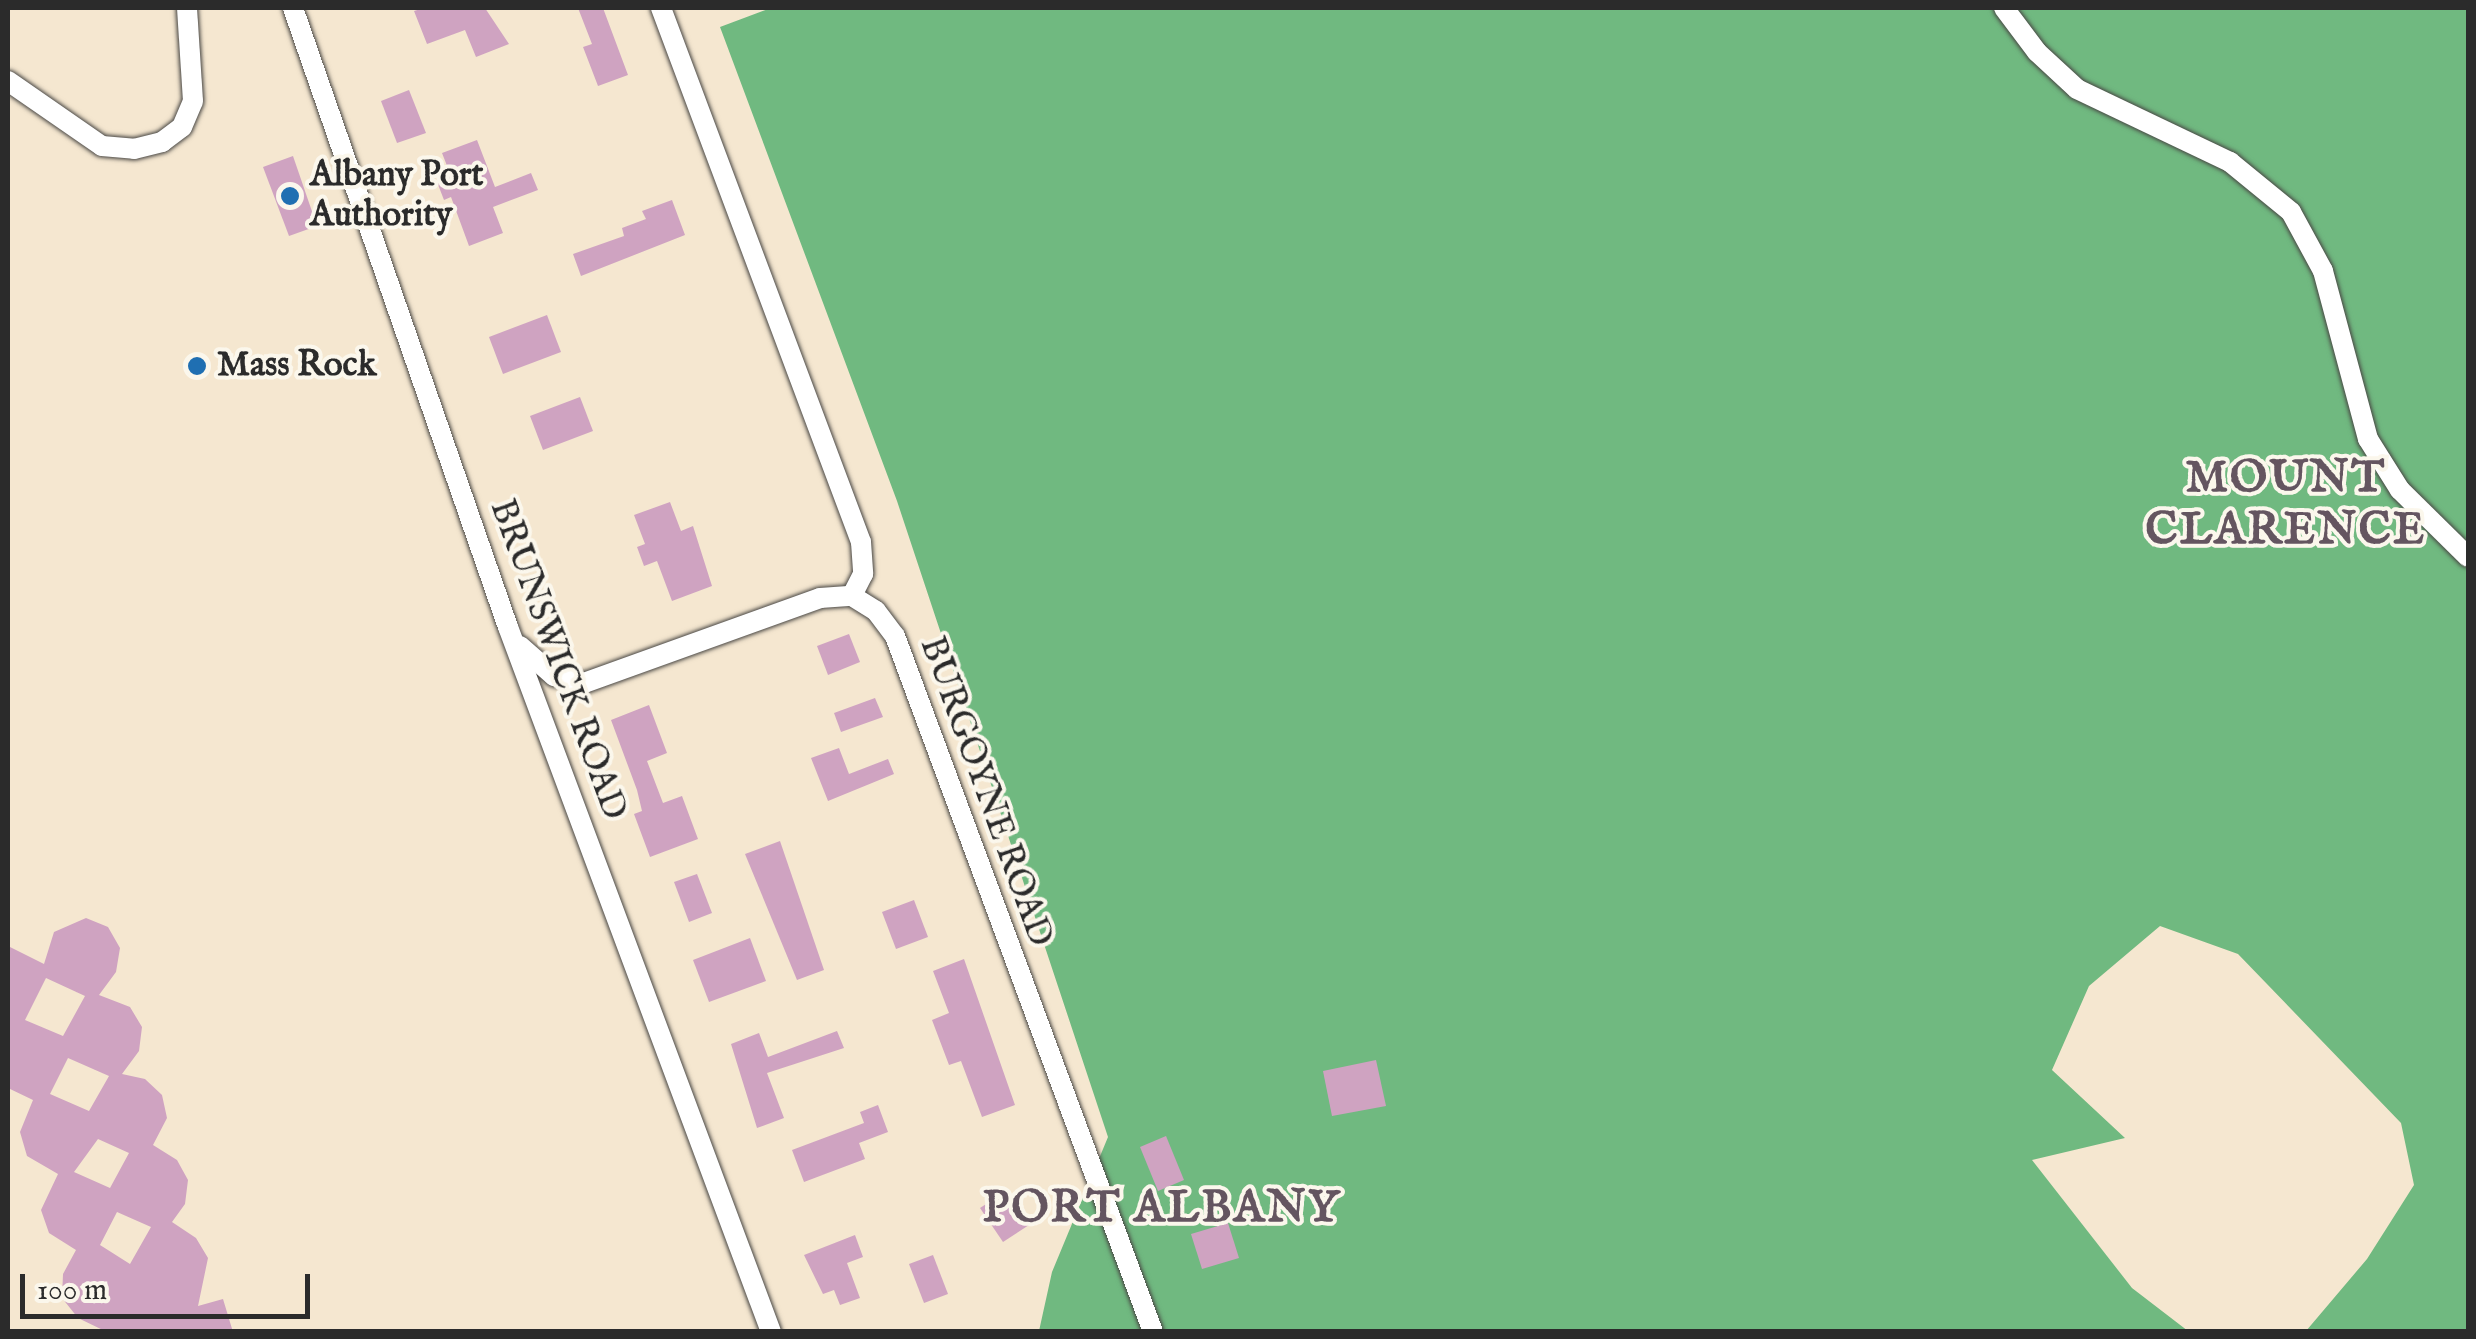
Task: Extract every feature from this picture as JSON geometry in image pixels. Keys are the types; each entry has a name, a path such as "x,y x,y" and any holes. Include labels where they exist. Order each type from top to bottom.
{"street":[{"path":"8,81 102,146 134,149 162,142 182,127 193,101 188,8"},
{"name":"BRUNSWICK ROAD","path":"293,8 508,627 770,1332"},
{"path":"508,627 530,661 584,683 820,598 852,596 863,574 861,542 661,8"},
{"path":"2004,8 2077,90 2230,162 2290,212 2324,271 2368,439 2400,490 2468,556"},
{"name":"BURGOYNE ROAD","path":"852,596 876,610 895,636 1109,1226 1154,1332"},
{"path":"1145,1307 1168,1332"}],"green space":[{"path":"771,8 2468,8 2468,1331 2306,1331 2367,1259 2414,1185 2401,1123 2238,954 2160,926 2089,986 2052,1070 2125,1138 2032,1160 2132,1288 2188,1331 1039,1331 1052,1272 1108,1137 897,501 720,27"}],"building":[{"path":"485,8 509,44 476,57 465,30 427,44 414,11"},
{"path":"578,8 603,8 628,75 598,86 583,47 592,44"},
{"path":"409,90 426,133 397,143 381,101"},
{"path":"477,140 495,187 531,173 538,190 493,207 503,233 469,246 451,197 444,200 437,182 451,176 442,153"},
{"name":"Albany Port Authority","path":"293,156 317,226 289,236 263,167"},
{"path":"672,200 685,235 581,276 573,254 624,236 622,228 646,219 642,211"},
{"path":"547,315 561,352 503,374 489,337"},
{"path":"580,397 593,431 543,450 530,416"},
{"path":"670,502 681,531 693,526 712,586 672,601 657,561 644,566 637,547 645,544 634,515"},
{"path":"849,634 860,662 828,675 817,646"},
{"path":"875,698 883,717 841,732 834,713"},
{"path":"649,705 667,753 647,761 663,803 682,796 698,839 650,857 634,814 642,811 637,790 611,720"},
{"path":"839,748 849,774 888,759 894,774 828,801 811,758"},
{"path":"780,841 824,970 797,980 745,854"},
{"path":"697,874 712,913 689,922 674,882"},
{"path":"914,900 928,937 896,949 882,912"},
{"path":"86,918 108,927 120,948 116,972 99,995 130,1007 142,1027 139,1051 122,1074 145,1079 162,1095 167,1118 153,1145 177,1160 188,1180 185,1204 172,1222 196,1238 208,1258 198,1306 223,1299 233,1332 107,1332 78,1318 62,1298 63,1274 76,1250 49,1233 41,1210 58,1174 27,1156 20,1132 33,1100 8,1088 8,946 44,964 54,932","holes":["46,978 85,996 63,1036 25,1020","68,1058 109,1076 89,1111 50,1094","98,1139 129,1153 110,1188 74,1172","117,1212 151,1227 130,1264 100,1245"]},
{"path":"750,938 766,981 709,1002 693,960"},
{"path":"964,959 1015,1105 982,1117 961,1061 949,1065 932,1020 949,1013 933,971"},
{"path":"837,1031 844,1048 767,1073 784,1118 757,1128 731,1044 759,1033 768,1057"},
{"path":"1376,1060 1386,1106 1332,1116 1323,1071"},
{"path":"878,1105 888,1132 859,1143 865,1159 804,1182 792,1150 864,1123 860,1112"},
{"path":"1166,1136 1184,1180 1158,1191 1140,1147"},
{"path":"1006,1191 1029,1225 1003,1242 980,1208"},
{"path":"1228,1223 1239,1258 1202,1269 1191,1234"},
{"path":"855,1235 863,1257 847,1263 860,1298 840,1305 834,1290 823,1294 804,1255"},
{"path":"933,1255 948,1294 924,1303 909,1264"}],"place":[{"name":"Albany Port Authority","path":"290,196"},
{"name":"Mass Rock","path":"197,366"}],"district":[{"name":"MOUNT CLARENCE","path":"2286,505"},
{"name":"PORT ALBANY","path":"1162,1209"}]}
